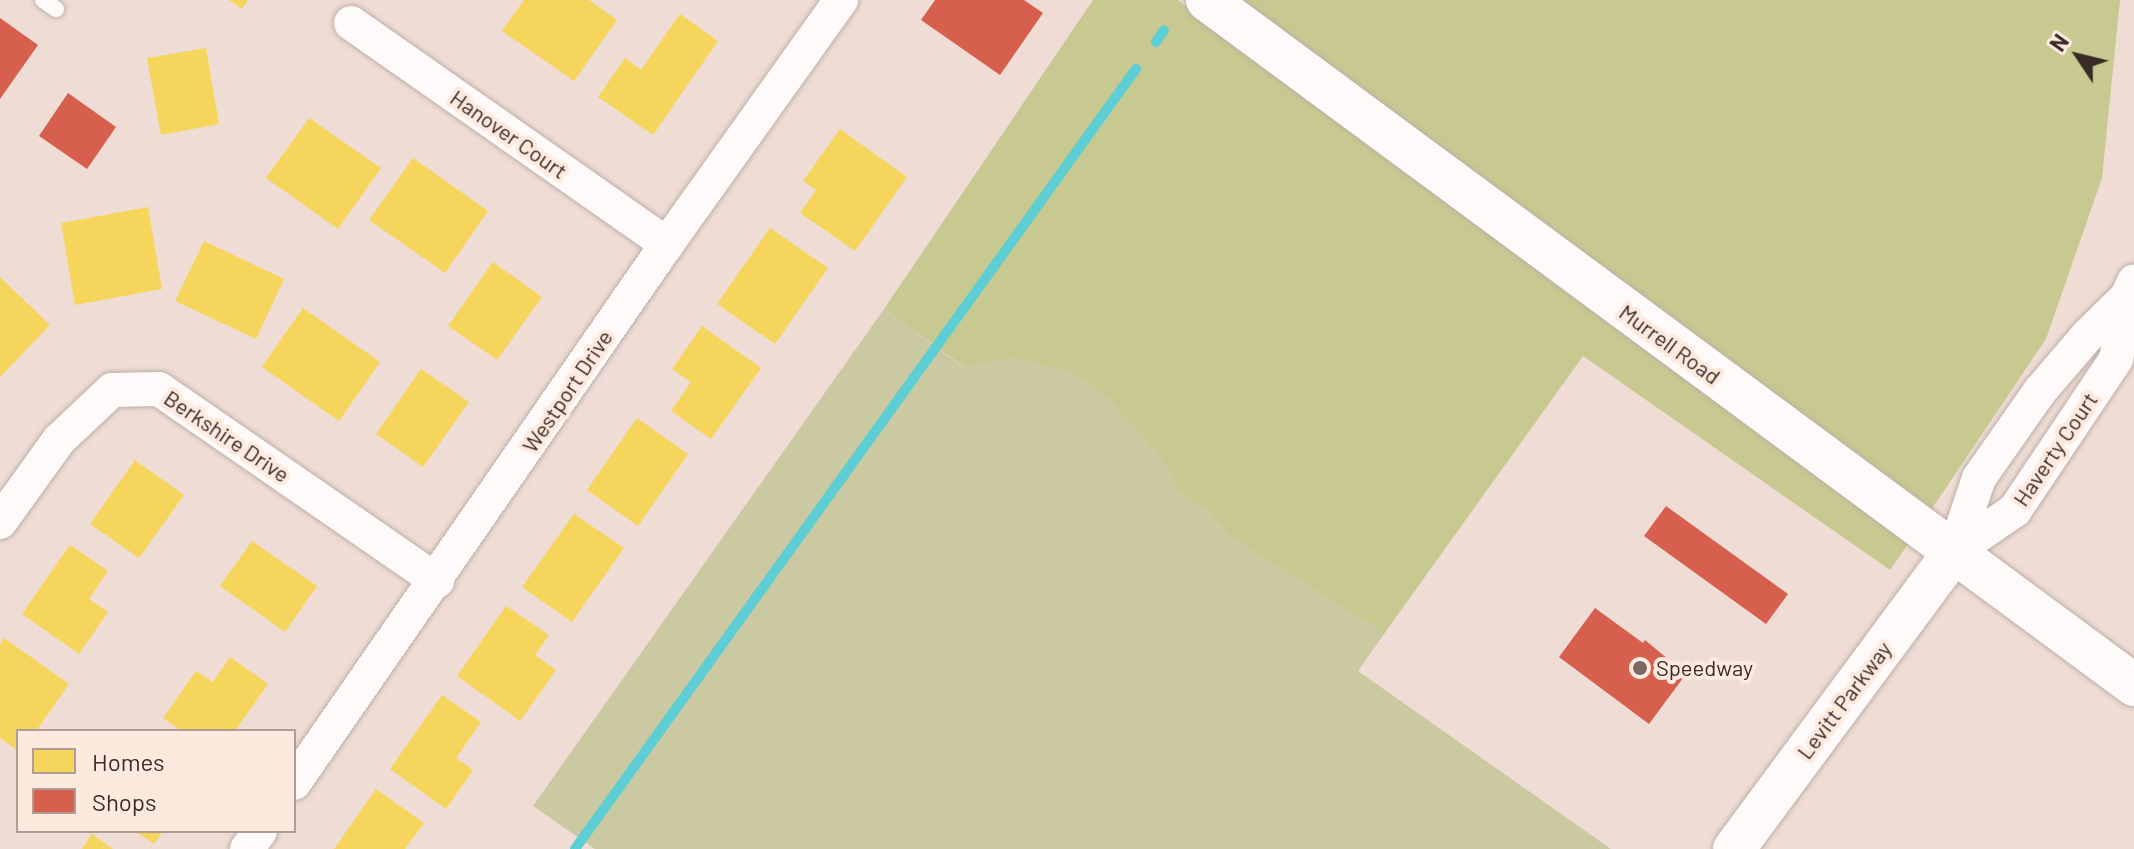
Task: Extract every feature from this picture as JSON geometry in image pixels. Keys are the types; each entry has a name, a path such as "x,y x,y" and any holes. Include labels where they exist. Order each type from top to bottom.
{"street":[{"name":"Westport Drive","path":"296,780 437,581 667,244 841,0"},
{"name":"Murrell Road","path":"1207,0 2134,685"},
{"name":"Hanover Court","path":"351,23 667,244"},
{"name":"Haverty Court","path":"1954,552 2015,510 2022,500 2116,359 2130,289"},
{"name":"Haverty Court","path":"1954,552 1979,478 2040,391 2130,289"},
{"name":"Berkshire Drive","path":"0,522 59,440 112,390 159,389 437,581"},
{"name":"Levitt Parkway","path":"1734,849 1954,552"}],"green space":[{"path":"1093,0 1178,0 1910,541 1890,570 1583,356 1384,634 1232,538 1207,511 1177,490 1167,466 1109,399 1074,374 1014,358 964,367 884,309"},
{"path":"1235,0 2120,0 2102,178 2046,339 1929,513"},
{"path":"884,309 963,367 1014,358 1074,374 1109,399 1167,466 1177,490 1207,511 1232,538 1384,634 1358,671 1611,849 595,849 533,806"}],"building: Homes":[{"path":"229,0 248,0 242,9"},
{"path":"524,0 589,0 617,20 574,81 502,31"},
{"path":"680,14 718,41 653,135 598,97 625,58 641,70"},
{"path":"206,48 219,124 161,135 147,58"},
{"path":"309,118 381,168 338,229 266,178"},
{"path":"840,129 907,177 855,251 800,213 816,190 803,181"},
{"path":"413,158 488,211 445,273 369,220"},
{"path":"148,207 162,289 75,305 61,223"},
{"path":"770,228 828,268 775,344 717,304"},
{"path":"204,241 284,279 256,339 175,301"},
{"path":"493,262 542,297 497,360 448,326"},
{"path":"0,277 50,325 0,377"},
{"path":"303,308 380,362 339,421 262,367"},
{"path":"702,326 761,368 711,439 671,411 691,382 672,369"},
{"path":"421,369 469,402 423,467 376,434"},
{"path":"637,418 688,454 638,526 587,490"},
{"path":"135,460 184,495 139,558 90,524"},
{"path":"574,514 624,548 572,622 522,587"},
{"path":"252,541 317,586 285,632 220,586"},
{"path":"70,545 108,571 89,599 108,612 79,654 22,614"},
{"path":"506,606 549,635 535,655 556,670 520,721 457,676"},
{"path":"4,638 69,684 37,729 16,729 16,750 0,738 0,645"},
{"path":"230,657 268,684 236,729 179,729 163,718 196,671 213,682"},
{"path":"442,695 481,722 456,758 473,770 446,809 390,769"},
{"path":"376,789 424,823 405,849 334,849"},
{"path":"138,833 162,833 154,844"},
{"path":"92,834 113,849 82,849"}],"building: Shops":[{"path":"935,0 1024,0 1043,13 1000,75 921,20"},
{"path":"0,18 38,45 0,99"},
{"path":"68,93 116,127 87,169 39,136"},
{"path":"1666,506 1788,594 1766,624 1644,536"},
{"path":"1595,608 1643,643 1645,640 1686,674 1649,724 1559,657"}],"waterway":[{"path":"1156,42 1164,30"},
{"path":"575,849 1136,69"}],"place":[{"name":"Speedway","path":"1640,668"}]}
